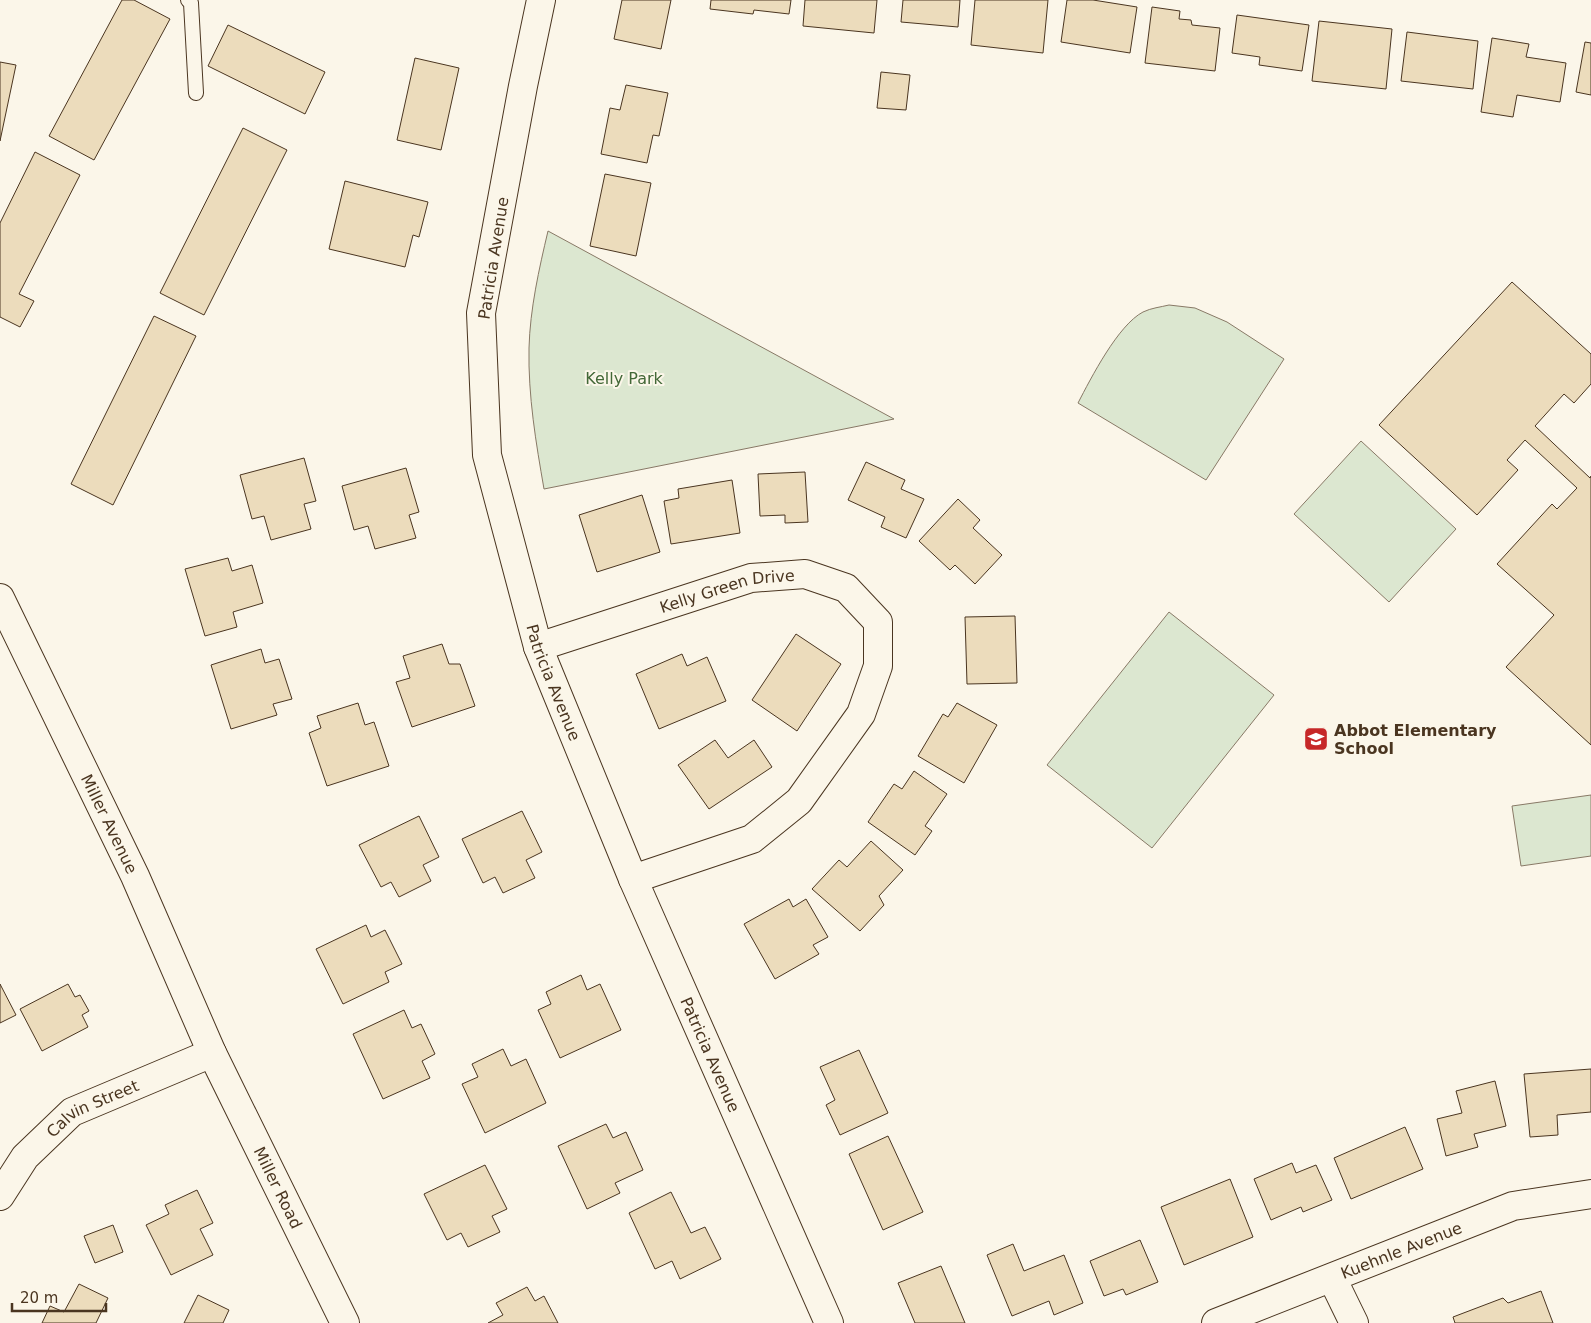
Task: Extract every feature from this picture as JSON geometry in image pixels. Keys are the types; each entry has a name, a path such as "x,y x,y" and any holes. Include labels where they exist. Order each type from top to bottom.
{"street":[{"name":"Patricia Avenue","path":"542,0 522,86 481,313 487,456 538,647 633,879 829,1323"},
{"name":"Kelly Green Drive","path":"538,647 751,578 805,574 846,588 878,622 878,666 861,714 798,801 752,839 633,879"},
{"name":"Miller Avenue","path":"0,598 135,876 212,1053"},
{"name":"Calvin Street","path":"0,1196 25,1157 72,1112 212,1053"},
{"name":"Miller Road","path":"212,1053 345,1323"},
{"name":"Kuehnle Avenue","path":"1216,1323 1512,1206 1591,1194"},
{"path":"1332,1278 1354,1323"}],"lane":[{"path":"188,0 191,3 196,93"}],"green space":[{"name":"Kelly Park","path":"548,231 894,419 544,489 531,402 529,348 533,304"},
{"path":"1169,305 1195,308 1227,322 1284,359 1206,480 1078,403 1106,353 1124,328 1143,312"},
{"path":"1361,441 1456,529 1389,602 1294,514"},
{"path":"1169,612 1274,695 1152,848 1047,765"},
{"path":"1591,795 1591,856 1521,866 1512,806"}],"building":[{"path":"122,0 134,0 170,19 94,160 49,136"},
{"path":"622,0 671,0 661,49 614,39"},
{"path":"711,0 791,0 789,14 754,10 753,14 710,9"},
{"path":"805,0 877,0 874,33 803,26"},
{"path":"903,0 960,0 958,27 901,22"},
{"path":"975,0 1048,0 1043,53 971,45"},
{"path":"1067,0 1093,0 1137,7 1130,53 1061,42"},
{"path":"1152,7 1180,11 1179,19 1191,20 1192,25 1220,28 1215,71 1145,63"},
{"path":"1237,15 1309,25 1302,71 1259,65 1260,57 1232,53"},
{"path":"1319,21 1392,29 1386,89 1312,81"},
{"path":"228,25 325,72 305,114 208,66"},
{"path":"1407,32 1478,41 1473,89 1401,81"},
{"path":"1492,38 1529,44 1526,57 1566,63 1560,102 1517,95 1513,117 1481,112"},
{"path":"1585,42 1591,43 1591,95 1576,92"},
{"path":"415,58 459,68 441,150 397,140"},
{"path":"0,62 16,65 0,141"},
{"path":"881,72 910,75 906,110 877,108"},
{"path":"626,85 668,93 659,136 653,135 647,163 601,154 610,108 620,110"},
{"path":"243,128 287,150 204,315 160,293"},
{"path":"35,152 80,175 19,294 34,301 20,327 0,317 0,223"},
{"path":"605,174 651,183 636,256 590,246"},
{"path":"345,181 428,202 419,237 413,235 405,267 329,249"},
{"path":"1512,282 1591,354 1591,384 1574,403 1564,394 1535,426 1590,478 1591,476 1591,745 1506,667 1554,615 1497,564 1552,504 1557,509 1577,488 1525,440 1507,460 1518,470 1477,515 1379,425"},
{"path":"154,316 196,336 113,505 71,484"},
{"path":"304,458 316,501 304,504 311,529 271,540 264,516 252,519 240,475"},
{"path":"866,462 905,480 901,489 924,499 906,538 881,527 885,517 848,500"},
{"path":"406,468 419,512 409,515 416,538 375,549 368,526 354,530 342,486"},
{"path":"805,472 808,522 785,523 785,515 760,516 758,474"},
{"path":"732,480 740,533 671,544 664,501 679,498 678,489"},
{"path":"642,495 660,552 597,572 579,515"},
{"path":"958,499 980,520 973,528 1002,555 975,584 955,565 950,570 919,541"},
{"path":"228,558 232,571 252,565 263,603 233,612 237,627 205,636 185,569"},
{"path":"1015,616 1017,683 967,684 965,617"},
{"path":"796,634 841,664 797,731 752,700"},
{"path":"442,644 449,664 460,664 475,706 412,727 396,682 410,678 403,656"},
{"path":"261,649 265,663 279,659 292,699 273,704 277,715 231,729 211,665"},
{"path":"682,654 687,666 707,657 726,701 659,729 636,674"},
{"path":"358,703 365,725 374,722 389,766 327,786 309,733 321,728 317,716"},
{"path":"957,703 997,725 964,783 918,756 943,714 948,717"},
{"path":"715,740 728,758 754,740 772,767 709,809 678,765"},
{"path":"914,771 947,794 925,826 932,831 915,855 868,822 894,784 902,789"},
{"path":"522,811 542,852 526,860 535,878 503,893 495,877 483,883 462,839"},
{"path":"419,816 439,857 423,865 431,881 399,897 391,882 381,887 359,845"},
{"path":"871,841 903,870 879,896 884,905 860,931 812,889 839,860 847,867"},
{"path":"789,899 793,907 806,899 828,937 813,945 819,954 775,979 744,924"},
{"path":"366,925 371,937 385,930 402,964 385,972 389,982 343,1004 316,949"},
{"path":"581,975 587,990 600,984 621,1030 560,1058 538,1010 551,1004 546,992"},
{"path":"0,984 16,1015 0,1023"},
{"path":"68,984 75,997 80,995 89,1011 82,1015 88,1027 42,1051 20,1009"},
{"path":"404,1010 412,1028 421,1024 435,1054 422,1061 430,1078 383,1099 353,1034"},
{"path":"503,1049 511,1066 526,1059 546,1103 485,1133 462,1084 478,1077 472,1064"},
{"path":"859,1050 888,1113 840,1135 826,1105 835,1100 820,1067"},
{"path":"1591,1069 1591,1112 1557,1115 1558,1135 1530,1137 1524,1074"},
{"path":"1495,1081 1506,1126 1474,1134 1478,1147 1446,1156 1437,1119 1462,1113 1456,1091"},
{"path":"606,1124 613,1138 626,1132 643,1170 615,1183 620,1193 587,1209 558,1146"},
{"path":"1405,1127 1423,1169 1351,1199 1334,1158"},
{"path":"888,1136 923,1212 883,1230 849,1154"},
{"path":"1292,1163 1296,1173 1316,1165 1332,1200 1303,1212 1301,1207 1271,1220 1254,1179"},
{"path":"485,1165 507,1209 492,1216 500,1232 468,1247 461,1233 447,1240 424,1194"},
{"path":"1230,1179 1253,1237 1184,1265 1161,1207"},
{"path":"197,1190 213,1223 200,1229 213,1255 171,1275 146,1225 169,1214 165,1205"},
{"path":"671,1192 691,1233 705,1227 721,1259 680,1279 672,1261 655,1269 629,1213"},
{"path":"113,1225 123,1252 95,1263 84,1236"},
{"path":"1140,1240 1158,1282 1126,1295 1123,1289 1104,1296 1090,1261"},
{"path":"1013,1244 1024,1271 1064,1255 1083,1303 1054,1315 1049,1301 1012,1316 987,1255"},
{"path":"941,1266 965,1323 915,1323 898,1283"},
{"path":"79,1284 108,1298 96,1323 42,1323 50,1306 64,1312"},
{"path":"527,1287 535,1301 544,1296 558,1323 488,1323 503,1315 496,1303"},
{"path":"1541,1291 1553,1323 1455,1323 1453,1317 1503,1298 1508,1303"},
{"path":"198,1295 229,1310 223,1323 184,1323"}],"place":[{"name":"Abbot Elementary School","path":"1316,739"}]}
